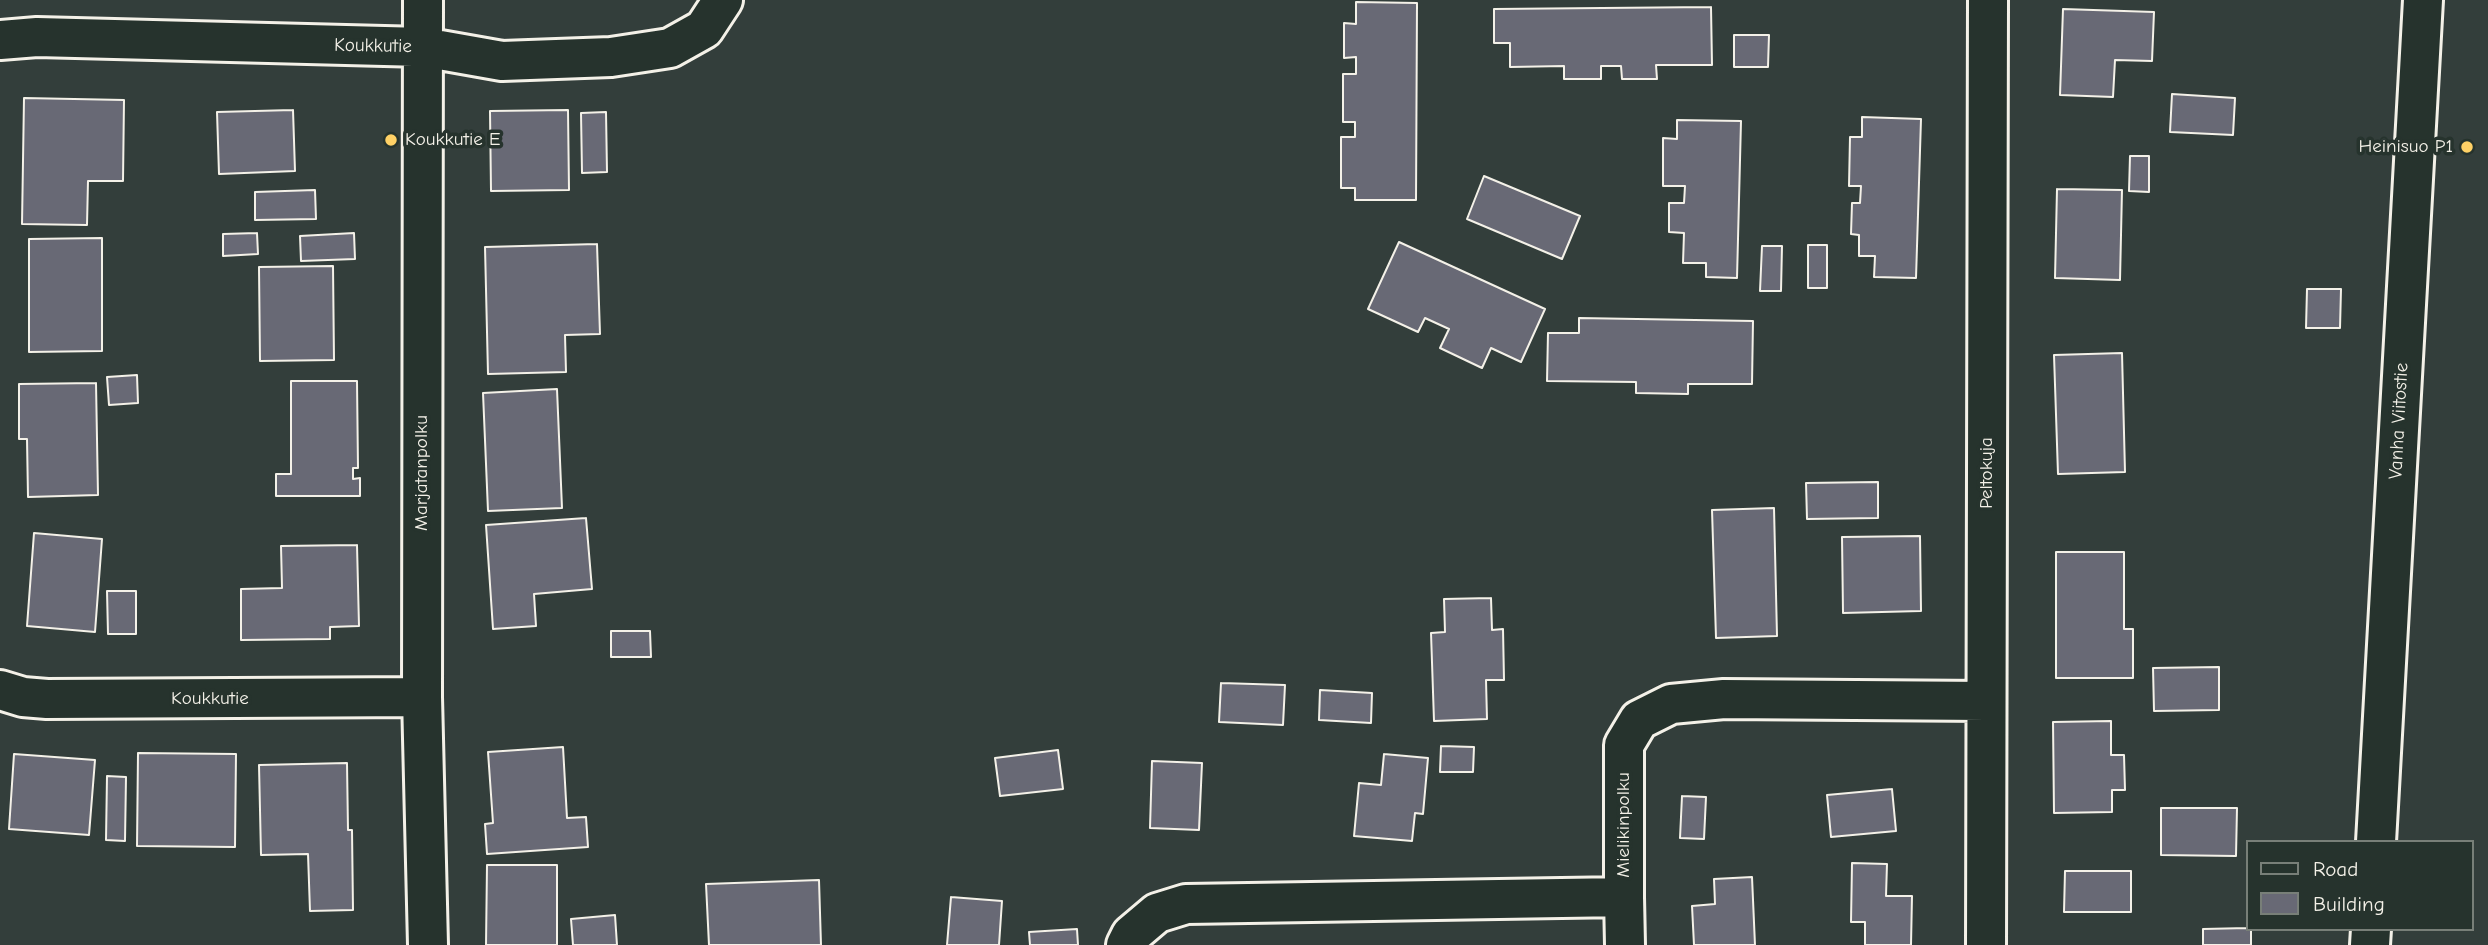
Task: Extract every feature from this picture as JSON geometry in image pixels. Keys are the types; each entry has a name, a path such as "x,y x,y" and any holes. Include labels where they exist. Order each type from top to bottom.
{"street":[{"name":"Marjatanpolku","path":"423,0 422,697 428,945"},
{"name":"Koukkutie","path":"0,40 37,37 423,47 502,61 611,57 670,48 704,30 723,0"},
{"name":"Peltokuja","path":"1986,945 1988,0"},
{"name":"Vanha Viitostie","path":"2376,840 2423,0"},
{"name":"Koukkutie","path":"0,690 23,697 47,699 422,697"},
{"name":"Mielikinpolku","path":"1126,945 1131,935 1157,913 1186,904 1624,897 1624,746 1639,720 1671,704 1724,699 1986,701"},
{"path":"1624,897 1625,945"}],"building":[{"path":"1356,2 1417,3 1416,200 1355,200 1355,188 1341,188 1341,137 1355,137 1355,122 1343,122 1343,74 1356,74 1356,57 1344,58 1344,23 1356,24"},
{"path":"1711,7 1712,65 1656,65 1657,79 1622,79 1621,66 1601,66 1601,79 1564,79 1564,66 1510,67 1510,43 1494,43 1494,9"},
{"path":"2063,9 2154,12 2152,61 2115,60 2113,97 2060,95"},
{"path":"1734,35 1769,35 1768,67 1734,67"},
{"path":"2172,94 2235,98 2233,135 2170,132"},
{"path":"24,98 124,100 123,181 88,181 87,225 22,224"},
{"path":"293,110 295,171 219,174 217,112"},
{"path":"568,110 569,190 491,191 490,111"},
{"path":"606,112 607,172 582,173 581,113"},
{"path":"1862,117 1921,119 1916,278 1874,277 1875,256 1859,256 1859,235 1851,234 1852,203 1860,203 1861,186 1849,186 1850,137 1862,137"},
{"path":"1677,120 1741,121 1737,278 1706,277 1706,263 1683,263 1684,233 1669,232 1669,203 1684,203 1685,186 1663,186 1663,138 1677,139"},
{"path":"2130,156 2149,156 2149,192 2129,191"},
{"path":"1484,176 1580,216 1562,259 1467,219"},
{"path":"2057,189 2122,190 2120,280 2055,278"},
{"path":"315,190 316,219 255,220 255,192"},
{"path":"257,233 258,254 223,256 223,234"},
{"path":"354,233 355,259 301,261 300,236"},
{"path":"102,238 102,351 29,352 29,239"},
{"path":"1399,242 1545,309 1521,362 1491,348 1482,368 1440,348 1449,329 1425,318 1418,332 1368,309"},
{"path":"597,244 600,334 565,335 566,372 488,374 485,247"},
{"path":"1808,245 1827,245 1827,288 1808,288"},
{"path":"1762,246 1782,246 1781,291 1760,291"},
{"path":"333,266 334,360 260,361 259,267"},
{"path":"2307,289 2341,289 2340,328 2306,328"},
{"path":"1579,318 1753,321 1752,384 1688,384 1688,394 1636,393 1636,382 1547,381 1548,333 1579,333"},
{"path":"2122,353 2125,472 2058,474 2054,355"},
{"path":"137,375 138,403 109,405 107,377"},
{"path":"291,381 357,381 358,468 353,468 353,479 360,478 360,496 276,496 276,474 291,474"},
{"path":"96,383 98,495 28,497 27,439 19,439 19,384"},
{"path":"557,389 562,508 488,511 483,393"},
{"path":"1878,482 1878,518 1807,519 1806,483"},
{"path":"1774,508 1777,636 1716,638 1712,510"},
{"path":"586,518 592,589 534,594 536,626 493,629 486,525"},
{"path":"34,533 102,539 95,632 27,626"},
{"path":"1920,536 1921,611 1843,613 1842,537"},
{"path":"357,545 359,626 330,627 330,639 241,640 241,589 282,588 281,546"},
{"path":"2056,552 2124,552 2124,629 2133,629 2133,678 2056,678"},
{"path":"107,591 136,591 136,634 108,634"},
{"path":"1491,598 1492,630 1503,629 1504,680 1486,680 1487,719 1434,721 1431,633 1445,632 1444,599"},
{"path":"611,631 650,631 651,657 611,657"},
{"path":"2219,667 2219,710 2154,711 2153,668"},
{"path":"1221,683 1285,685 1283,725 1219,722"},
{"path":"1320,690 1372,693 1371,723 1319,720"},
{"path":"2111,721 2111,755 2124,755 2125,790 2112,790 2112,812 2054,813 2053,722"},
{"path":"1441,746 1474,747 1473,772 1440,772"},
{"path":"563,747 567,818 586,817 588,847 487,854 485,824 493,823 488,752"},
{"path":"1058,750 1063,789 1000,796 995,758"},
{"path":"138,753 236,754 235,847 137,846"},
{"path":"14,754 95,760 89,835 9,829"},
{"path":"1384,754 1428,758 1423,814 1415,813 1412,841 1354,836 1359,783 1381,785"},
{"path":"1152,761 1202,763 1199,830 1150,828"},
{"path":"347,763 348,830 352,830 353,910 310,911 308,854 261,855 259,765"},
{"path":"107,776 126,777 125,841 106,840"},
{"path":"1892,789 1896,831 1831,837 1827,795"},
{"path":"1682,796 1706,797 1704,839 1680,838"},
{"path":"2161,808 2237,808 2236,856 2161,855"},
{"path":"1852,863 1887,864 1886,896 1912,896 1911,945 1865,945 1865,922 1851,922"},
{"path":"487,865 557,865 557,945 486,945"},
{"path":"2065,871 2131,871 2131,912 2064,912"},
{"path":"1752,877 1755,945 1694,945 1692,906 1715,904 1714,879"},
{"path":"819,880 821,945 709,945 706,884"},
{"path":"951,897 1002,901 999,945 947,945"},
{"path":"615,915 617,945 573,945 571,919"},
{"path":"2246,928 2246,931 2251,931 2251,945 2203,945 2203,929"},
{"path":"1077,929 1078,945 1030,945 1029,932"}],"place":[{"name":"Koukkutie E","path":"391,140"},
{"name":"Heinisuo P1","path":"2467,147"}]}
